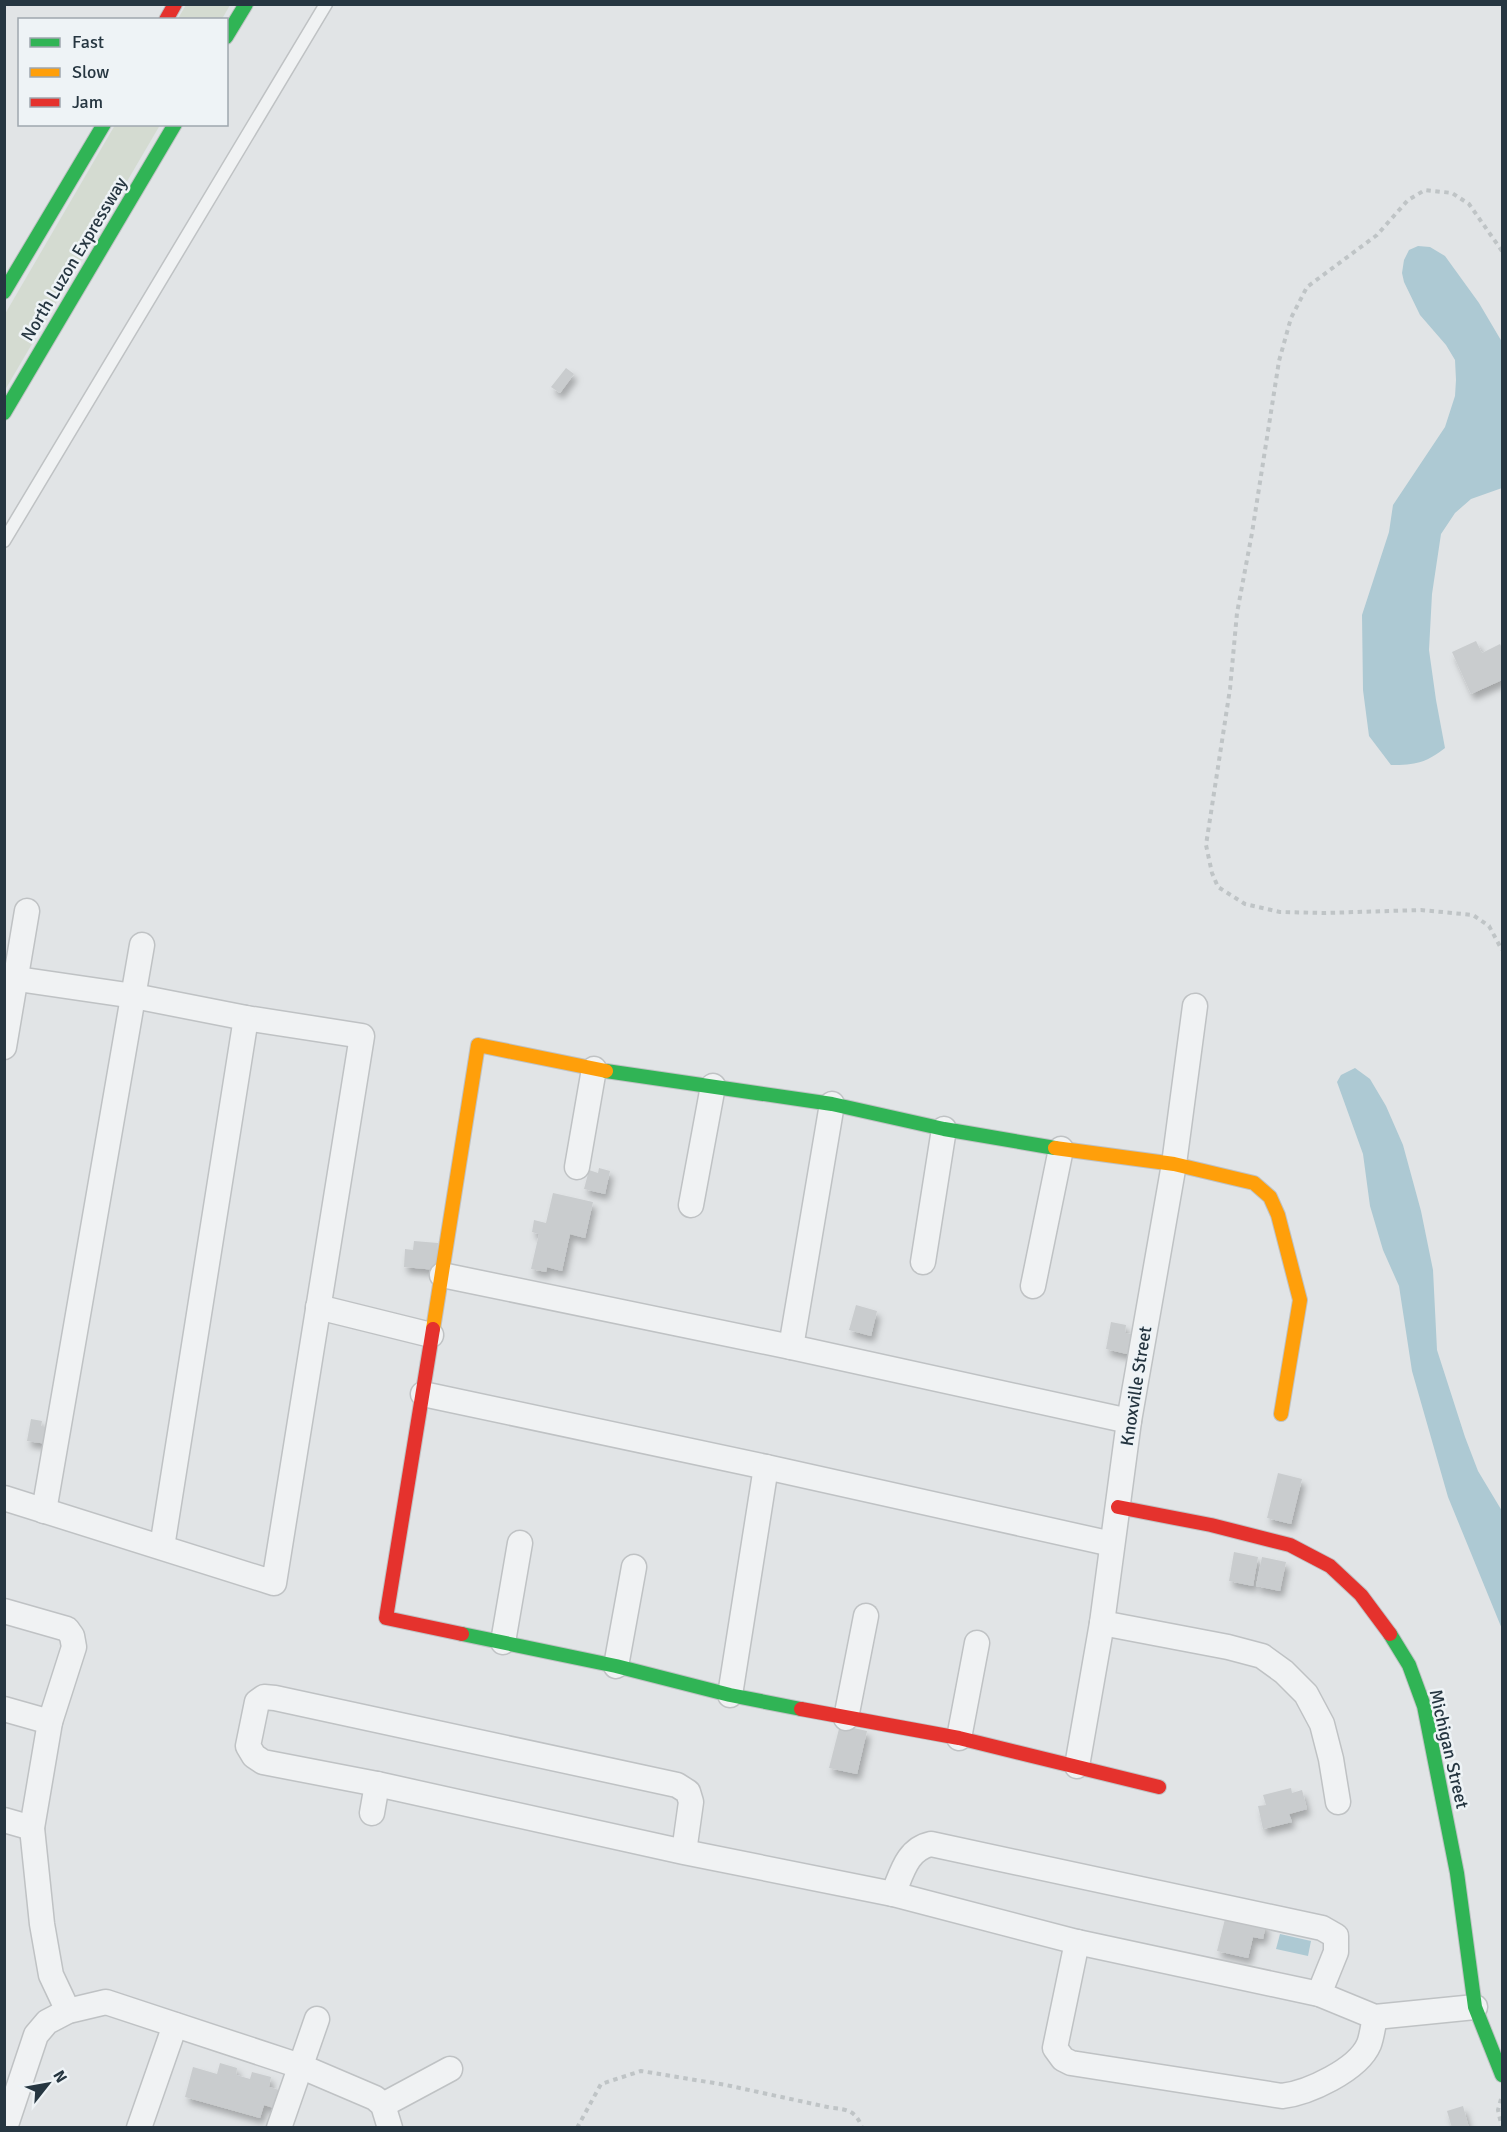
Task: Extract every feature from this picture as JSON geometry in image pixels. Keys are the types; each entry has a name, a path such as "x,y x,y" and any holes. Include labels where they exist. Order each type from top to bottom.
{"main road":[{"path":"167,18 175,4"},
{"path":"228,34 246,4"},
{"path":"4,292 103,126"},
{"name":"North Luzon Expressway","path":"4,413 174,126"},
{"path":"1159,1787 959,1738 730,1695 616,1666 386,1618 478,1045 594,1069 832,1104 944,1129 1061,1149 1174,1164 1254,1183 1270,1197 1278,1215 1300,1300 1281,1414"},
{"name":"Michigan Street","path":"1118,1508 1211,1525 1290,1545 1330,1566 1361,1595 1387,1629 1410,1665 1424,1706 1457,1873 1475,2007 1503,2075"}],"street":[{"path":"4,1047 10,978 27,911"},
{"path":"44,1511 142,945"},
{"path":"4,1498 274,1583 362,1036 246,1018 134,996 10,978"},
{"name":"Knoxville Street","path":"1077,1766 1102,1623 1129,1421 1174,1164 1195,1006"},
{"path":"162,1547 246,1018"},
{"path":"578,1167 594,1069"},
{"path":"690,1205 713,1086"},
{"path":"791,1347 832,1104"},
{"path":"923,1262 944,1129"},
{"path":"1033,1286 1061,1149"},
{"path":"442,1275 791,1347 1129,1421"},
{"path":"318,1307 431,1335"},
{"path":"423,1395 766,1467 1112,1544"},
{"path":"730,1695 766,1467"},
{"path":"502,1642 520,1544"},
{"path":"616,1666 634,1567"},
{"path":"4,1611 67,1629 72,1636 74,1647 50,1722 33,1828 42,1924 51,1975 68,2012"},
{"path":"846,1718 866,1616"},
{"path":"1102,1623 1228,1647 1262,1656 1284,1672 1306,1694 1322,1724 1331,1759 1338,1803"},
{"path":"959,1738 977,1643"},
{"path":"684,1852 691,1802 688,1792 676,1785 275,1698 264,1698 257,1702 248,1746 254,1756 263,1762 377,1784 684,1852 893,1894 1077,1942 1319,1994 1376,2017 1475,2007"},
{"path":"4,1709 50,1722"},
{"path":"372,1813 377,1784"},
{"path":"4,1820 33,1828"},
{"path":"893,1894 911,1854 920,1846 931,1844 1322,1928 1336,1936 1336,1952 1319,1994"},
{"path":"1077,1942 1055,2048 1063,2059 1071,2063 1282,2096 1298,2095 1319,2087 1361,2057 1368,2045 1376,2017"},
{"path":"5,2127 36,2035 47,2022 68,2012 106,2002 300,2066 375,2098 387,2116 450,2069"},
{"path":"279,2127 317,2019"},
{"path":"140,2127 175,2025"}],"lane":[{"path":"4,541 326,4"}],"path":[{"path":"1503,250 1468,204 1452,193 1425,190 1408,200 1377,235 1307,287 1291,318 1279,361 1237,614 1230,690 1206,844 1212,873 1218,887 1245,904 1280,912 1421,910 1473,915 1489,926 1503,950"},
{"path":"577,2127 601,2084 641,2071 847,2109 857,2116 862,2127"},
{"path":"1501,2095 1498,2110 1502,2127"}],"shaded area":[{"path":"186,5 230,5 223,18 178,18"},
{"path":"114,126 159,126 5,390 5,314"}],"water":[{"path":"1418,246 1430,247 1445,256 1479,303 1502,342 1502,488 1471,499 1455,513 1441,534 1432,594 1429,650 1445,748 1420,762 1391,765 1369,736 1363,690 1362,615 1389,532 1393,505 1445,427 1455,396 1456,380 1455,360 1446,345 1420,315 1404,282 1402,273 1404,260 1409,250"},
{"path":"1355,1068 1370,1079 1386,1106 1403,1145 1421,1211 1433,1270 1437,1350 1478,1471 1502,1511 1502,1629 1448,1497 1412,1371 1399,1286 1383,1250 1370,1206 1363,1154 1337,1082 1341,1075"},
{"path":"1280,1934 1311,1941 1308,1956 1276,1949"}],"building":[{"path":"566,368 574,374 560,393 551,387"},
{"path":"1476,641 1482,653 1500,644 1502,680 1471,694 1452,652"},
{"path":"599,1168 610,1171 605,1194 584,1189 589,1170 598,1173"},
{"path":"553,1193 593,1202 585,1238 570,1234 562,1271 547,1267 546,1272 531,1269 539,1234 532,1232 534,1220 546,1223"},
{"path":"414,1241 438,1243 436,1270 404,1267 405,1249 413,1250"},
{"path":"856,1305 877,1311 871,1336 849,1330"},
{"path":"1111,1322 1126,1325 1125,1333 1136,1335 1131,1355 1106,1349"},
{"path":"31,1419 42,1421 41,1426 50,1427 47,1444 27,1441"},
{"path":"1278,1473 1302,1479 1291,1524 1267,1518"},
{"path":"1234,1552 1258,1557 1253,1586 1229,1581"},
{"path":"1262,1557 1286,1562 1280,1591 1256,1586"},
{"path":"840,1725 867,1731 857,1774 829,1768"},
{"path":"1291,1788 1292,1793 1302,1790 1307,1809 1289,1814 1292,1822 1263,1829 1258,1806 1266,1805 1263,1795"},
{"path":"1226,1915 1266,1924 1263,1939 1253,1937 1248,1958 1217,1951"},
{"path":"220,2063 237,2068 236,2075 250,2079 252,2072 271,2077 269,2087 279,2090 274,2108 264,2105 260,2118 185,2097 193,2067 217,2074"},
{"path":"1463,2106 1469,2128 1452,2128 1447,2111"}],"traffic: fast":[{"path":"228,34 246,4"},
{"path":"4,292 103,126"},
{"path":"4,413 174,126"},
{"path":"606,1071 832,1104 944,1129 1055,1148"},
{"path":"462,1634 616,1666 730,1695 801,1709"},
{"path":"1390,1634 1409,1665 1424,1706 1457,1873 1475,2007 1502,2075"}],"traffic: slow":[{"path":"433,1329 478,1045 606,1071"},
{"path":"1055,1148 1174,1164 1254,1183 1270,1197 1278,1215 1300,1300 1281,1414"}],"traffic: jam":[{"path":"167,18 175,4"},
{"path":"433,1329 386,1618 462,1634"},
{"path":"1118,1507 1211,1525 1290,1545 1330,1566 1361,1595 1390,1634"},
{"path":"801,1709 959,1738 1159,1787"}]}
